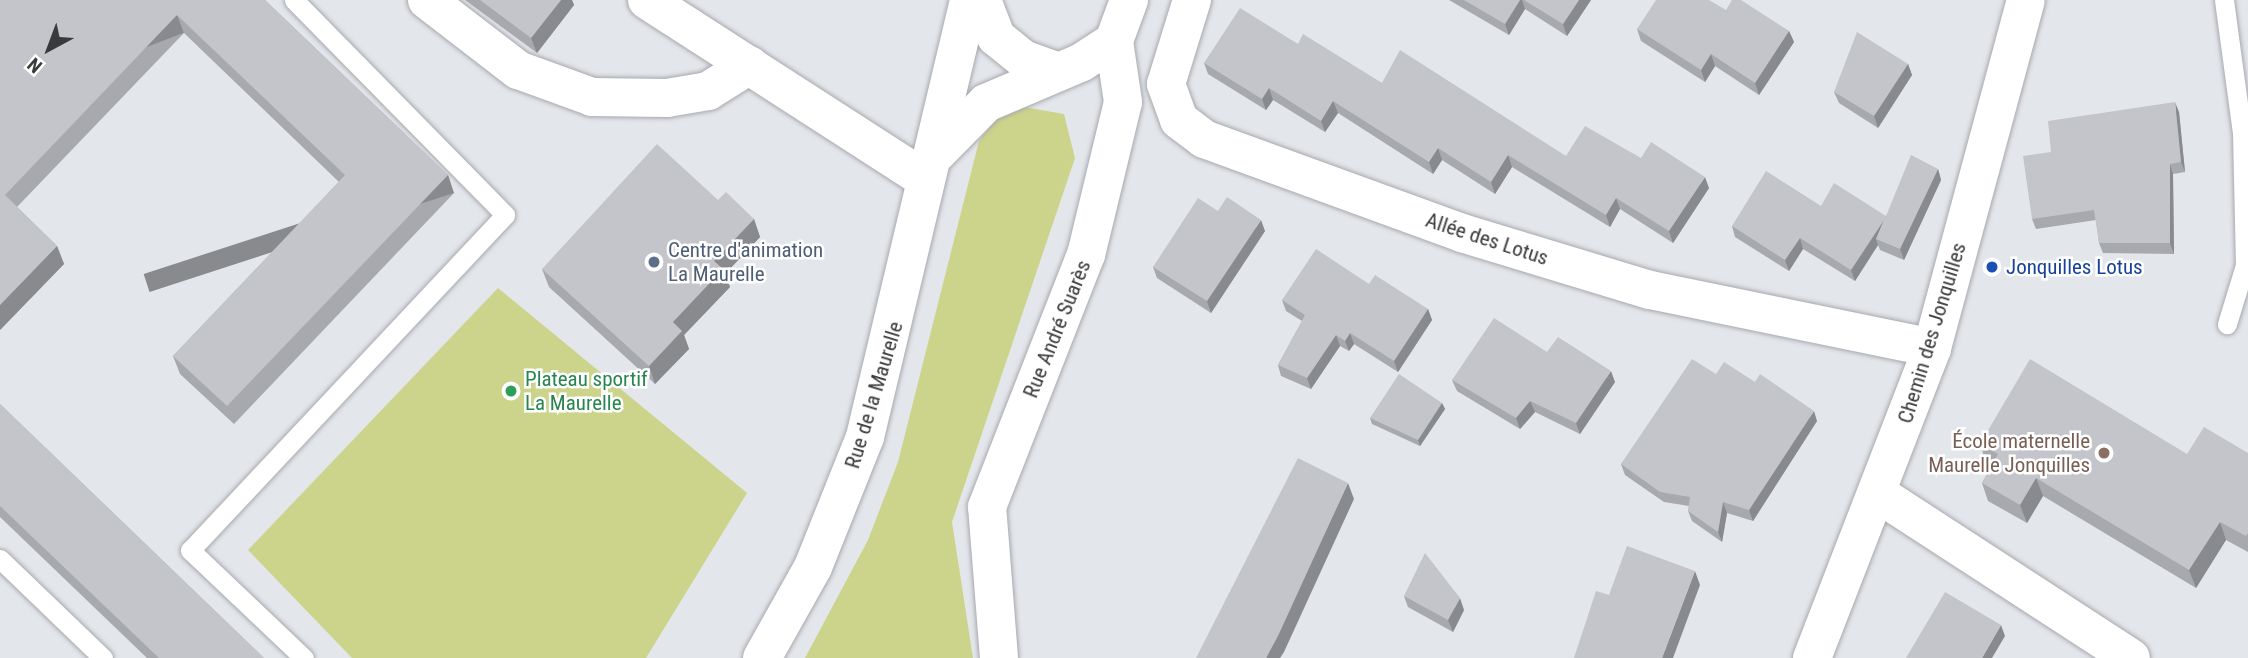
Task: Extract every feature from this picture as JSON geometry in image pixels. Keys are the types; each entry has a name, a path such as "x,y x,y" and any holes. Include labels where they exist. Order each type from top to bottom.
{"street":[{"path":"427,0 518,70 592,97 667,98 708,91 750,65"},
{"path":"647,0 750,65 928,168 986,103 1114,41"},
{"name":"Rue de la Maurelle","path":"762,658 813,567 866,437 900,313 928,168 969,0"},
{"path":"982,0 996,37 1023,59 1056,71"},
{"name":"Rue André Suarès","path":"999,658 988,507 1086,255 1123,103 1114,41 1129,0"},
{"name":"Allée des Lotus","path":"1192,0 1166,84 1179,120 1204,139 1462,233 1650,290 1932,348"},
{"name":"Chemin des Jonquilles","path":"1812,658 1880,495 1932,348 2026,0"},
{"path":"1880,495 2131,658"}],"lane":[{"path":"294,0 505,215 190,550 304,658"},
{"path":"2224,0 2242,133 2245,265 2227,324"},
{"path":"0,559 103,658"}],"green space":[{"path":"1018,106 1064,114 1075,158 952,522 973,658 805,658 868,540 898,462 979,141 997,117"},
{"name":"Plateau sportif La Maurelle","path":"498,288 747,493 646,658 352,658 248,550"}],"building":[{"path":"0,0 265,0 448,175 227,406 173,356 345,175 177,15 5,195 57,246 0,305"},
{"path":"480,0 561,0 531,38"},
{"path":"1464,0 1520,0 1505,24"},
{"path":"1524,0 1579,0 1563,24"},
{"path":"1656,0 1709,0 1726,10 1732,0 1741,0 1789,31 1755,83 1711,54 1701,70 1637,29"},
{"path":"1240,8 1298,44 1303,34 1382,83 1400,50 1566,156 1585,126 1641,158 1651,142 1705,177 1669,231 1616,198 1606,215 1508,155 1491,182 1438,148 1429,162 1333,101 1321,121 1269,88 1262,99 1204,63"},
{"path":"1857,32 1908,64 1874,116 1834,92"},
{"path":"2175,102 2181,162 2170,164 2170,243 2099,243 2094,210 2032,219 2023,156 2051,152 2048,121"},
{"name":"Centre d'animation La Maurelle","path":"657,144 718,200 726,192 754,219 714,261 723,269 673,322 682,331 649,366 542,269"},
{"path":"1911,155 1938,169 1900,249 1876,239 1884,220 1851,270 1800,238 1785,260 1732,226 1766,171 1821,206 1834,183 1886,216"},
{"path":"1227,197 1261,220 1207,301 1153,267 1198,198 1218,211"},
{"path":"1316,249 1369,284 1375,275 1428,309 1394,361 1350,333 1345,341 1336,335 1307,378 1278,365 1305,315 1282,300"},
{"path":"1494,318 1547,352 1558,337 1611,371 1576,423 1530,401 1516,418 1452,380"},
{"path":"1692,359 1716,374 1724,362 1755,382 1760,374 1814,411 1749,510 1723,502 1718,532 1688,511 1690,497 1660,492 1621,464"},
{"path":"2030,359 2187,454 2204,427 2248,453 2246,536 2220,522 2189,570 2036,478 2020,505 1982,483 1998,454 1980,444"},
{"path":"1399,374 1442,403 1418,440 1370,418"},
{"path":"0,404 264,658 159,658 0,506"},
{"path":"1298,458 1348,483 1278,636 1266,658 1196,658"},
{"path":"1627,546 1695,571 1662,658 1574,658 1596,591 1609,595"},
{"path":"1425,553 1460,598 1448,620 1404,596"},
{"path":"1945,592 2001,625 1982,658 1906,658"}],"place":[{"name":"Centre d'animation La Maurelle","path":"654,262"},
{"name":"Jonquilles Lotus","path":"1992,267"},
{"name":"Plateau sportif La Maurelle","path":"511,391"},
{"name":"École maternelle Maurelle Jonquilles","path":"2104,453"}]}
